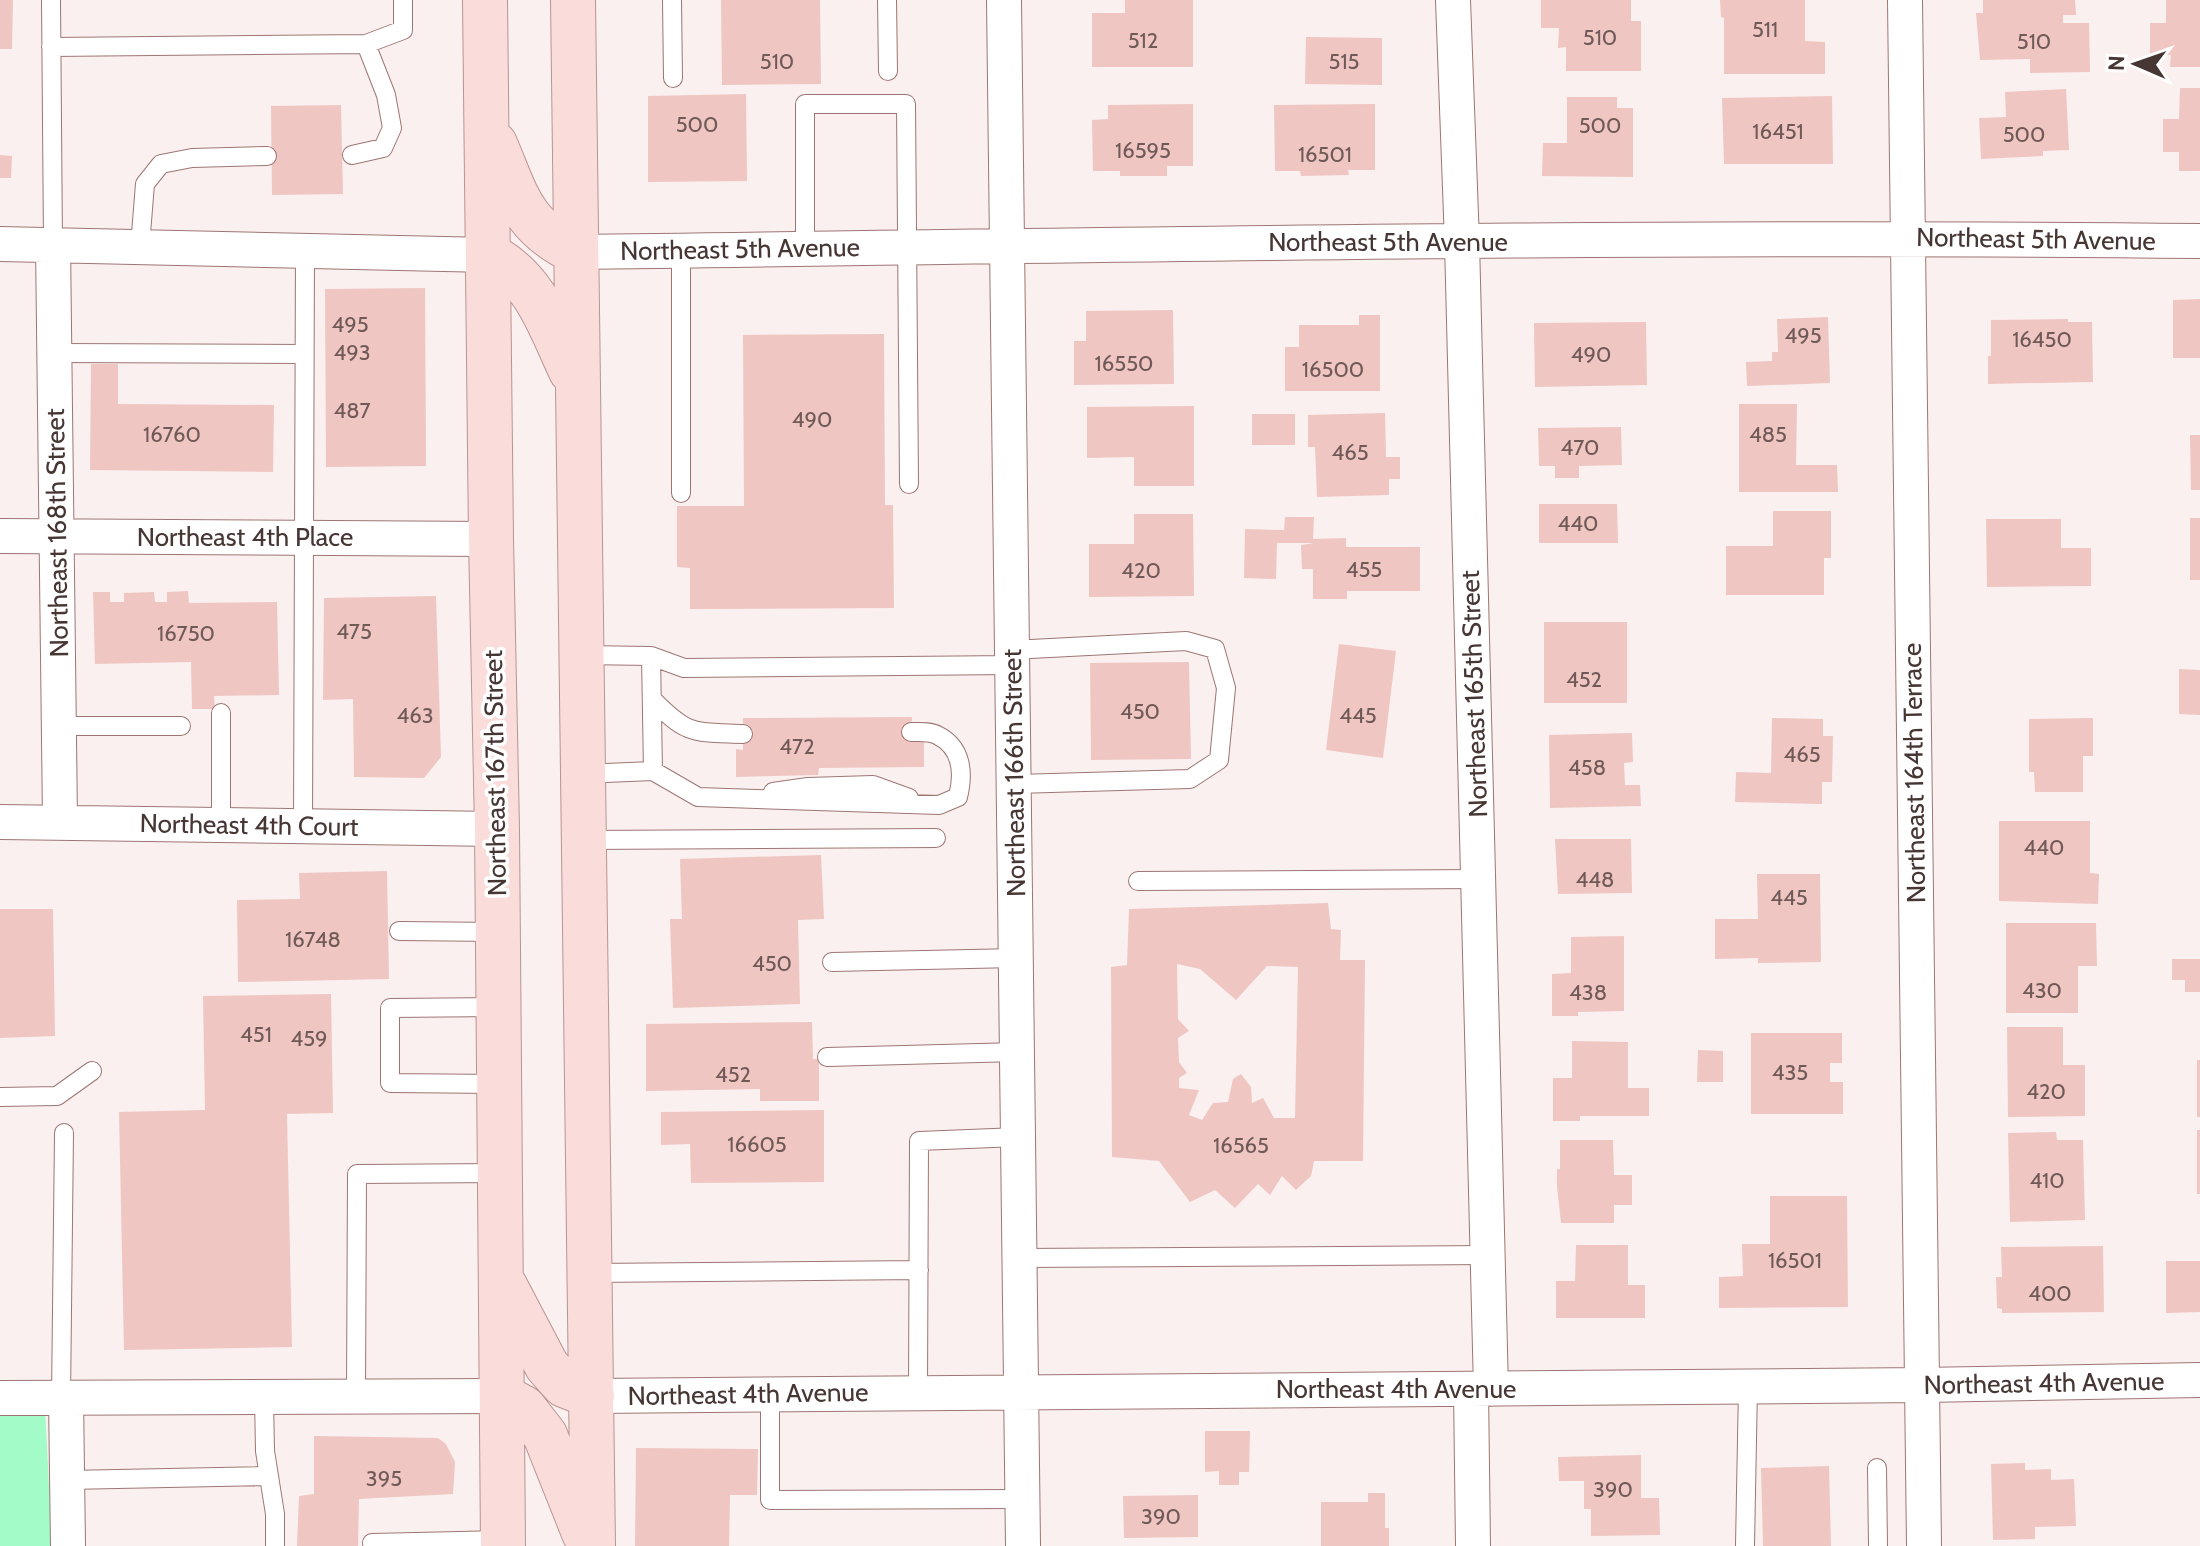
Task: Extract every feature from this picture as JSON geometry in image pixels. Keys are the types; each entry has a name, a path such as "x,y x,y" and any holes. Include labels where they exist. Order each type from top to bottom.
{"main road":[{"name":"Northeast 167th Street","path":"485,0 503,1543"},
{"path":"573,0 592,1396 591,1546"},
{"path":"486,123 524,212 550,240 576,252"},
{"path":"489,255 509,265 531,288 577,384"},
{"path":"501,1277 547,1366 564,1385 592,1396"},
{"path":"502,1396 524,1408 545,1435 591,1546"}],"street":[{"name":"Northeast 166th Street","path":"1004,0 1023,1546"},
{"name":"Northeast 165th Street","path":"1453,0 1488,1255 1473,1546"},
{"name":"Northeast 164th Terrace","path":"1905,0 1924,1546"},
{"name":"Northeast 5th Avenue","path":"576,252 907,246 1907,238 2200,241"},
{"path":"0,244 489,255"},
{"name":"Northeast 168th Street","path":"53,244 60,821"},
{"name":"Northeast 4th Place","path":"0,536 491,539"},
{"name":"Northeast 4th Court","path":"0,822 497,829"},
{"name":"Northeast 4th Avenue","path":"592,1396 2200,1380"},
{"path":"0,1398 502,1396"},
{"path":"64,1398 68,1546"}],"lane":[{"path":"51,0 53,244"},
{"path":"51,47 366,44 403,30 403,0"},
{"path":"672,0 673,78"},
{"path":"887,0 888,71"},
{"path":"352,155 383,148 392,128 386,95 366,44"},
{"path":"805,248 805,104 906,104 909,484"},
{"path":"140,246 145,184 161,164 192,158 267,156"},
{"path":"303,826 305,250"},
{"path":"681,250 681,493"},
{"path":"55,353 304,354"},
{"path":"581,655 651,656 684,668 944,666 1186,641 1215,649 1226,688 1219,760 1190,779 1014,784"},
{"path":"651,656 653,771"},
{"path":"652,699 675,723 695,732 743,734"},
{"path":"221,713 221,824"},
{"path":"59,726 181,726"},
{"path":"582,774 653,771 698,797 939,805 958,797 963,778 955,750 936,733 911,732"},
{"path":"583,840 936,838"},
{"path":"1138,881 1479,879"},
{"path":"399,931 498,932"},
{"path":"832,962 1016,958"},
{"path":"499,1007 390,1008 390,1083 499,1084"},
{"path":"827,1057 1018,1052"},
{"path":"0,1097 57,1096 92,1071"},
{"path":"64,1133 64,1398"},
{"path":"918,1392 919,1141 1019,1137"},
{"path":"356,1397 357,1174 500,1173"},
{"path":"1020,1258 1488,1255"},
{"path":"590,1273 919,1270"},
{"path":"1745,1546 1748,1386"},
{"path":"770,1394 770,1500 1023,1499"},
{"path":"264,1398 265,1451 275,1514 275,1546"},
{"path":"1877,1468 1878,1546"},
{"path":"67,1480 269,1476"},
{"path":"372,1543 503,1543"}],"green space":[{"path":"0,1406 45,1407 52,1546 0,1546"}],"building":[{"path":"0,0 13,0 12,49 0,49"},
{"path":"721,0 820,0 821,84 722,85"},
{"path":"1125,0 1193,0 1193,67 1092,67 1092,13 1125,13"},
{"path":"1541,0 1631,0 1631,21 1641,21 1641,71 1566,71 1566,47 1558,48 1559,28 1541,28"},
{"path":"1720,0 1805,0 1805,41 1825,42 1825,74 1724,74 1724,18 1721,17"},
{"path":"1983,0 2075,0 2076,15 2063,15 2063,23 2089,23 2090,72 2030,73 2030,59 1980,60 1976,13 1983,13"},
{"path":"2166,0 2200,0 2200,67 2170,67 2171,55 2150,55 2150,23 2166,23"},
{"path":"1306,37 1382,38 1382,85 1305,84"},
{"path":"2180,88 2200,88 2200,171 2179,171 2179,152 2163,152 2163,119 2179,119"},
{"path":"2066,89 2069,150 2043,151 2043,156 1981,159 1979,118 2006,117 2005,92"},
{"path":"746,94 747,181 648,182 648,96"},
{"path":"1832,96 1833,164 1724,164 1722,98"},
{"path":"1567,97 1617,97 1617,108 1633,108 1633,177 1542,176 1543,143 1567,143"},
{"path":"1193,104 1193,166 1167,166 1167,176 1120,176 1120,171 1093,171 1092,120 1108,119 1108,105"},
{"path":"1375,104 1375,170 1348,170 1349,175 1301,176 1300,171 1275,171 1274,105"},
{"path":"341,105 343,194 272,195 271,106"},
{"path":"0,155 12,156 11,178 0,178"},
{"path":"425,288 426,466 326,467 325,289"},
{"path":"2200,299 2200,358 2173,358 2173,300"},
{"path":"1173,310 1174,384 1074,385 1074,341 1086,341 1086,311"},
{"path":"1359,315 1380,315 1380,391 1285,391 1285,347 1299,347 1299,325 1359,325"},
{"path":"1828,317 1830,383 1747,386 1746,362 1772,361 1772,352 1778,352 1777,319"},
{"path":"2068,319 2068,322 2092,322 2093,382 1988,384 1991,320"},
{"path":"1646,322 1647,385 1535,387 1534,323"},
{"path":"884,334 885,505 893,505 894,608 690,609 690,568 677,567 677,506 744,506 743,335"},
{"path":"91,364 118,364 118,404 274,405 273,472 90,470"},
{"path":"1739,404 1797,404 1796,465 1837,465 1838,492 1739,492"},
{"path":"1194,406 1194,486 1134,486 1134,457 1087,458 1087,407"},
{"path":"1385,413 1386,457 1400,457 1400,479 1389,479 1389,495 1317,497 1315,447 1308,447 1308,415"},
{"path":"1252,414 1295,414 1295,445 1252,445"},
{"path":"1621,427 1622,465 1579,466 1579,478 1555,478 1555,466 1539,466 1538,428"},
{"path":"2190,435 2200,435 2200,490 2191,490"},
{"path":"1539,504 1617,504 1618,543 1539,543"},
{"path":"1773,511 1831,511 1831,558 1824,558 1824,595 1726,595 1726,546 1773,546"},
{"path":"1134,514 1193,514 1194,596 1089,597 1089,544 1134,544"},
{"path":"1285,517 1314,517 1313,539 1346,538 1346,547 1420,547 1420,591 1347,591 1347,599 1313,599 1313,569 1302,569 1301,545 1314,543 1277,543 1276,579 1244,578 1245,529 1284,530"},
{"path":"2190,518 2200,518 2200,580 2190,580"},
{"path":"1986,519 2061,519 2061,548 2091,548 2091,586 1987,587"},
{"path":"188,591 189,603 277,602 279,695 214,696 215,709 192,709 191,662 95,664 93,592 110,592 110,602 124,602 124,593 154,592 155,602 167,602 167,592"},
{"path":"436,596 441,757 424,778 354,777 353,699 323,700 324,598"},
{"path":"1544,622 1627,622 1627,703 1544,703"},
{"path":"1339,644 1396,651 1383,758 1326,750"},
{"path":"1189,662 1191,759 1091,760 1090,663"},
{"path":"2179,669 2200,670 2200,715 2179,714"},
{"path":"912,717 911,732 924,739 924,767 819,768 818,775 736,777 736,749 743,750 743,718"},
{"path":"1772,718 1823,719 1823,736 1833,736 1832,782 1822,782 1822,804 1735,802 1736,772 1771,773"},
{"path":"2093,718 2093,756 2083,756 2083,792 2035,792 2034,772 2029,772 2029,719"},
{"path":"1632,733 1633,762 1624,763 1625,785 1640,785 1641,806 1550,808 1549,735"},
{"path":"1999,821 2090,821 2090,873 2099,874 2098,904 1999,901"},
{"path":"1555,839 1631,839 1632,893 1558,894"},
{"path":"821,855 824,919 798,920 800,1004 673,1008 670,919 682,919 680,859"},
{"path":"387,871 389,979 238,982 237,900 300,899 299,873"},
{"path":"1757,874 1820,874 1821,962 1758,963 1758,958 1715,959 1715,919 1758,919"},
{"path":"1328,903 1331,929 1341,930 1340,960 1365,960 1363,1161 1314,1161 1311,1176 1296,1190 1282,1176 1270,1195 1258,1184 1235,1208 1215,1190 1190,1202 1159,1161 1112,1157 1111,967 1127,965 1129,909","holes":["1177,964 1200,969 1236,1000 1267,966 1298,967 1295,1118 1274,1118 1263,1098 1252,1103 1251,1087 1241,1074 1233,1079 1228,1102 1213,1103 1202,1120 1189,1115 1199,1090 1179,1088 1179,1078 1187,1073 1179,1062 1178,1038 1189,1031 1178,1019"]},
{"path":"0,909 53,909 55,1036 0,1038"},
{"path":"2006,923 2096,923 2097,966 2078,966 2078,1013 2006,1013"},
{"path":"1624,936 1624,1011 1552,1016 1552,974 1571,973 1571,937"},
{"path":"2172,959 2200,959 2200,992 2185,992 2185,980 2172,980"},
{"path":"331,994 333,1113 287,1114 292,1347 124,1350 119,1112 205,1110 203,996"},
{"path":"812,1022 813,1059 819,1059 819,1101 760,1101 760,1089 646,1091 646,1024"},
{"path":"2007,1027 2063,1027 2063,1065 2085,1065 2085,1116 2008,1117"},
{"path":"1751,1033 1842,1033 1842,1063 1830,1063 1830,1082 1843,1082 1843,1114 1751,1114"},
{"path":"1572,1041 1628,1042 1628,1088 1649,1088 1649,1116 1580,1116 1580,1121 1553,1121 1553,1078 1572,1078"},
{"path":"1698,1050 1723,1051 1723,1082 1697,1082"},
{"path":"2197,1060 2200,1060 2200,1117 2197,1117"},
{"path":"824,1110 824,1182 691,1183 690,1144 661,1145 661,1112"},
{"path":"2197,1130 2200,1130 2200,1194 2197,1194"},
{"path":"2056,1132 2057,1140 2083,1140 2085,1220 2010,1222 2008,1133"},
{"path":"1560,1140 1613,1140 1614,1175 1632,1175 1632,1205 1614,1205 1614,1223 1561,1223 1557,1186"},
{"path":"1770,1196 1847,1196 1848,1307 1719,1308 1719,1277 1743,1276 1742,1244 1770,1244"},
{"path":"1576,1245 1628,1245 1628,1285 1645,1285 1645,1318 1556,1318 1556,1281 1575,1281"},
{"path":"2103,1246 2104,1312 2002,1313 2002,1309 1997,1308 1996,1277 2002,1277 2001,1247"},
{"path":"2166,1261 2200,1261 2200,1312 2166,1313"},
{"path":"1205,1431 1250,1431 1249,1472 1239,1472 1239,1485 1219,1485 1219,1471 1205,1472"},
{"path":"314,1436 438,1438 446,1444 455,1462 453,1494 359,1499 358,1546 297,1546 299,1496 314,1494"},
{"path":"636,1448 758,1449 757,1495 730,1495 729,1546 635,1546"},
{"path":"1641,1455 1641,1498 1659,1498 1660,1535 1591,1536 1591,1509 1584,1509 1584,1481 1559,1481 1558,1457"},
{"path":"2025,1463 2025,1470 2051,1469 2051,1480 2074,1479 2076,1526 2035,1527 2035,1539 1993,1540 1991,1464"},
{"path":"1829,1466 1831,1546 1763,1546 1761,1468"},
{"path":"1368,1493 1385,1493 1385,1528 1389,1528 1389,1546 1321,1546 1321,1502 1368,1502"},
{"path":"1198,1495 1198,1537 1124,1538 1123,1496"}]}
